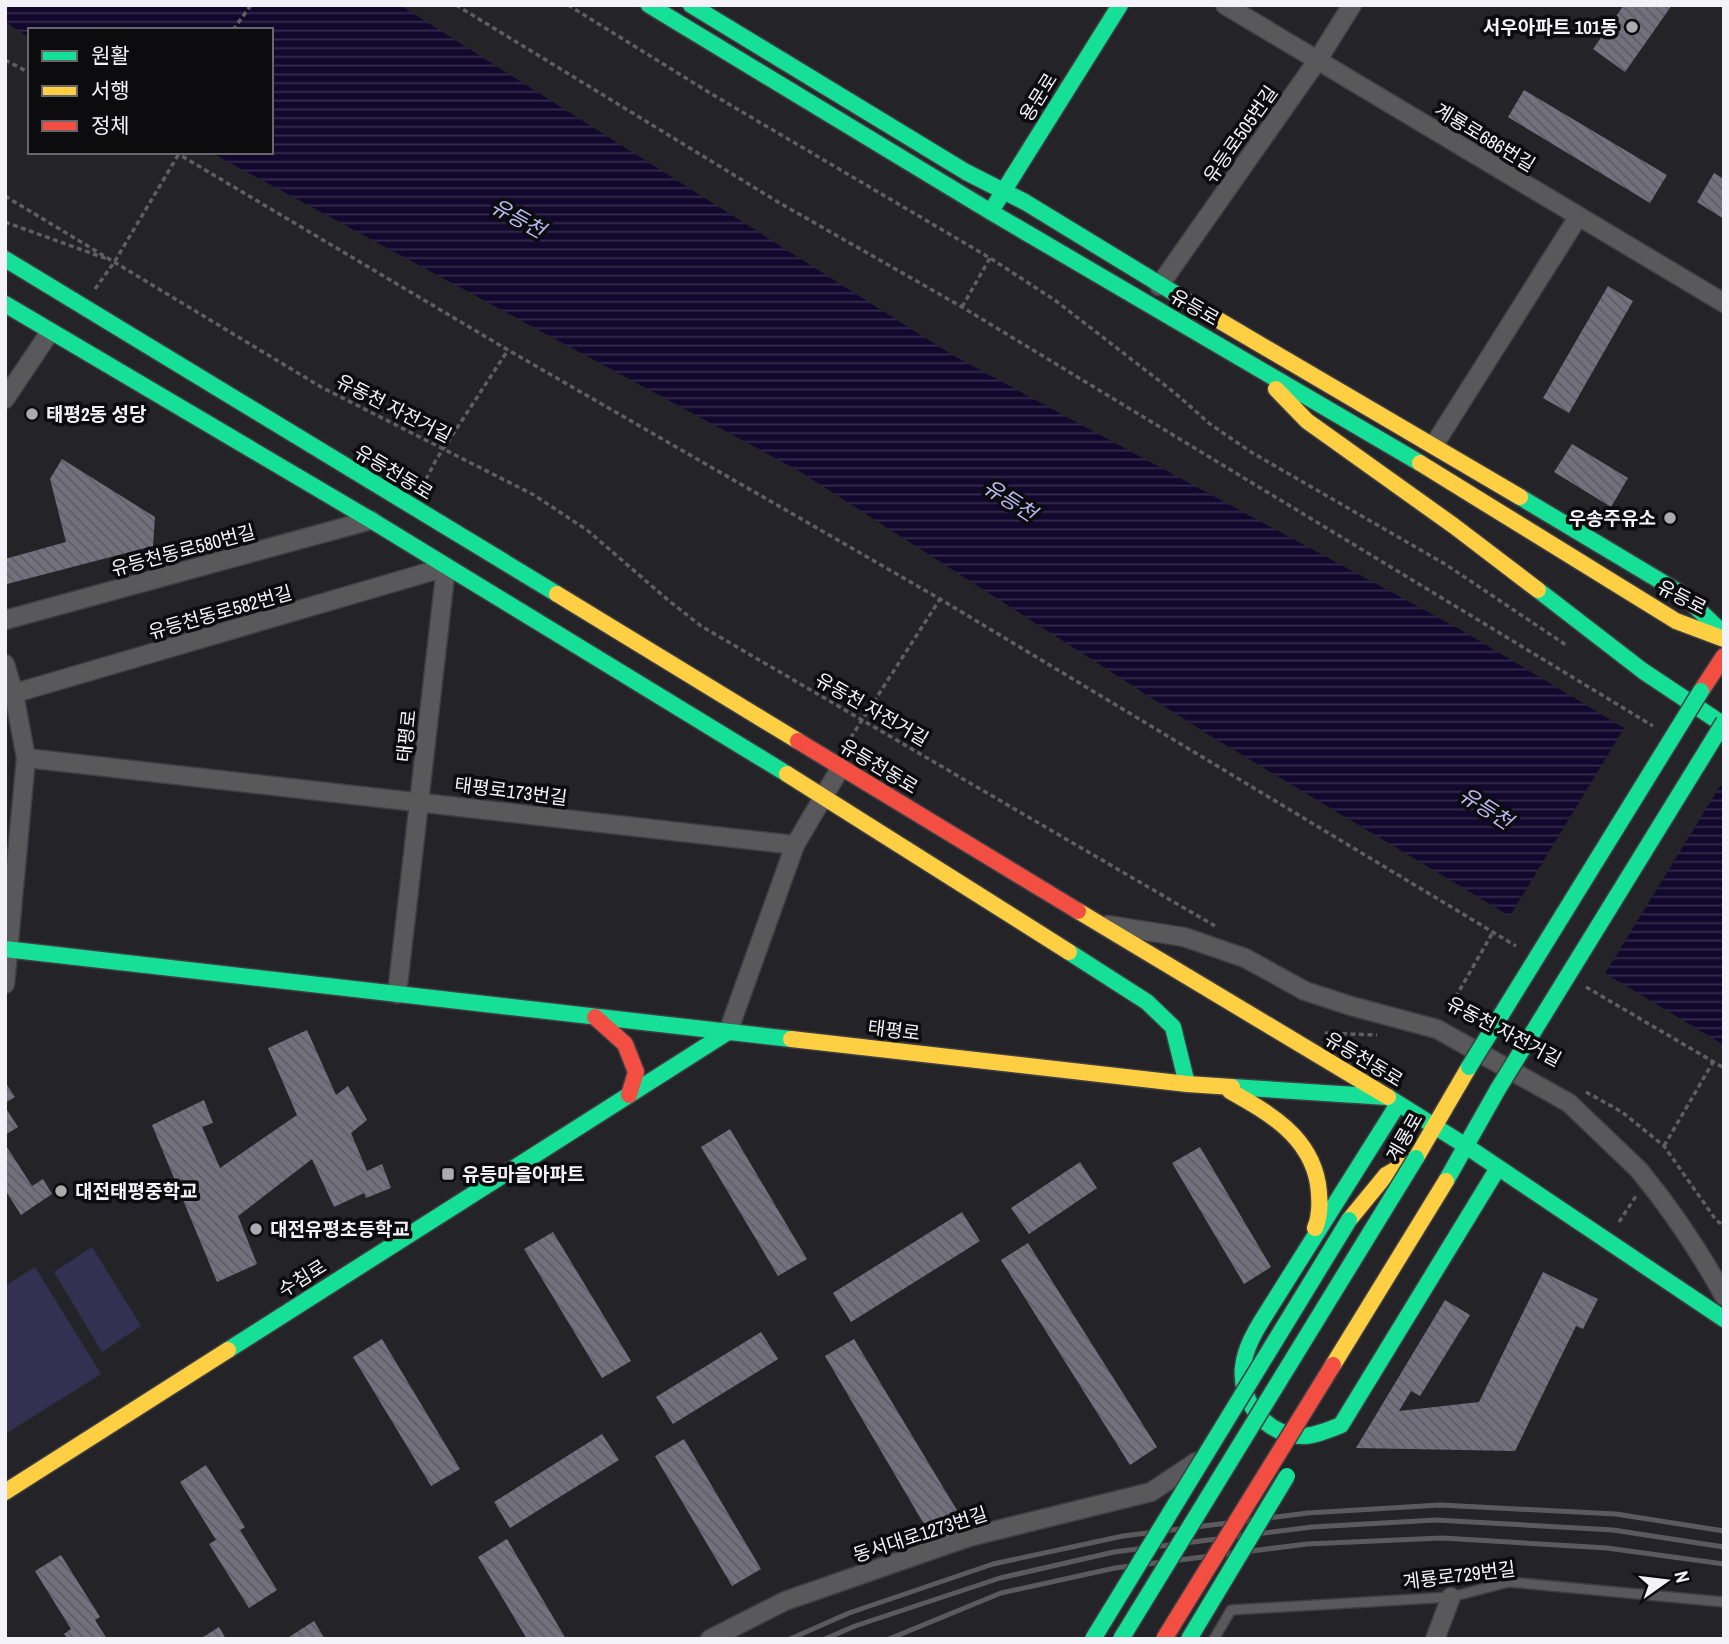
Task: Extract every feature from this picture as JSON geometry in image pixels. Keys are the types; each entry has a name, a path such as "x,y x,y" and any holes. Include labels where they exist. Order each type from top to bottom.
{"main road":[{"name":"유등로","path":"649,5 991,212 1472,493 1676,621 1724,637"},
{"name":"유등로","path":"691,5 966,172 1004,190 1159,286 1682,594 1724,637"},
{"name":"용문로","path":"991,212 1120,5"},
{"name":"유등천동로","path":"5,259 1434,1126 1724,1319"},
{"path":"5,304 371,520 825,797 1147,1002 1173,1027 1186,1084"},
{"path":"1164,1639 1446,1181 1498,1089 1724,724 1643,671 1454,526 1307,421 1255,367"},
{"name":"계룡로","path":"1121,1639 1469,1067 1724,656"},
{"name":"태평로","path":"6,949 1186,1084 1393,1101"},
{"path":"595,1017 625,1044 636,1072 629,1095"},
{"name":"수침로","path":"5,1492 728,1032"},
{"path":"1223,1088 1272,1114 1289,1128 1309,1152 1318,1177 1320,1216 1305,1250"},
{"path":"1393,1101 1254,1335 1243,1365 1243,1383 1248,1401 1259,1418 1276,1430 1295,1437 1322,1434 1341,1425 1499,1168"},
{"path":"1093,1639 1349,1220 1375,1186 1400,1163 1416,1158"},
{"path":"1415,1262 1451,1203 1446,1181"},
{"path":"1189,1639 1324,1415"}],"street":[{"name":"계룡로686번길","path":"1225,5 1724,303"},
{"name":"유등로505번길","path":"1159,286 1318,61 1352,5"},
{"path":"1434,446 1577,217"},
{"path":"5,399 50,332"},
{"name":"유등천동로580번길","path":"5,620 371,520"},
{"name":"유등천동로582번길","path":"10,695 446,567"},
{"name":"태평로","path":"397,994 446,567"},
{"path":"5,664 26,758 6,949 5,984"},
{"name":"태평로173번길","path":"26,758 795,845"},
{"path":"728,1032 795,845 841,767"},
{"path":"1098,923 1184,937 1245,958 1305,991 1437,1029 1569,1102 1640,1170 1671,1209 1724,1296"},
{"name":"동서대로1273번길","path":"710,1639 785,1601 968,1537 1151,1492 1259,1418"},
{"path":"1435,1639 1451,1597"}],"lane":[{"name":"계룡로729번길","path":"1214,1639 1231,1610 1451,1597 1509,1582 1724,1602"}],"path":[{"path":"234,28 251,5"},
{"path":"456,5 766,195 962,307 1655,727"},
{"path":"568,5 710,93 990,258 1056,301 1175,393 1210,424 1251,452 1445,565 1576,652"},
{"path":"5,60 28,73"},
{"path":"104,275 115,261 177,154"},
{"path":"180,154 508,350 940,598 1516,946"},
{"name":"유동천 자전거길","path":"5,196 321,387 534,495 587,530 701,626 1222,930"},
{"path":"5,222 115,261"},
{"path":"962,307 990,258"},
{"path":"422,488 443,449 508,350"},
{"path":"845,746 940,598"},
{"path":"1447,1013 1493,932"},
{"path":"1586,987 1724,1068"},
{"path":"1664,1146 1713,1062"},
{"path":"1580,1088 1622,1112 1664,1146 1716,1220 1724,1226"},
{"path":"1625,1215 1639,1192"}],"shaded area":[{"path":"92,1247 141,1326 102,1352 54,1272"},
{"path":"35,1267 101,1374 5,1434 5,1286"}],"water":[{"name":"유등천","path":"5,5 400,5 954,356 1456,627 1724,788 1724,1045 1209,735 799,471 214,154 273,154 273,28 28,28 28,37 5,22"}],"pier":[{"path":"1626,725 1722,783 1603,977 1508,919"}],"building":[{"name":"서우아파트 101동","path":"1624,5 1672,5 1625,72 1593,49"},
{"path":"1524,90 1667,175 1650,203 1508,117"},
{"path":"1714,173 1724,179 1724,219 1697,202"},
{"path":"1608,286 1633,301 1569,413 1543,398"},
{"path":"1572,444 1628,478 1611,507 1554,472"},
{"path":"62,459 155,517 153,546 7,584 5,559 66,542 50,479"},
{"path":"307,1030 336,1095 348,1086 367,1120 351,1133 367,1171 382,1164 391,1188 366,1198 364,1193 334,1207 312,1159 238,1216 257,1264 217,1282 152,1125 204,1100 213,1123 202,1127 220,1168 297,1115 268,1048"},
{"path":"5,1082 15,1097 5,1103"},
{"path":"5,1107 18,1127 5,1135"},
{"path":"730,1129 807,1259 778,1276 701,1147"},
{"path":"5,1144 32,1186 43,1179 52,1194 21,1215 5,1190"},
{"path":"1200,1147 1271,1267 1244,1284 1172,1163"},
{"path":"1080,1162 1097,1188 1029,1234 1011,1208"},
{"path":"962,1212 980,1241 851,1322 833,1293"},
{"path":"553,1232 631,1361 602,1378 524,1249"},
{"path":"1028,1243 1157,1447 1130,1465 1001,1260"},
{"path":"1543,1272 1598,1299 1583,1329 1576,1326 1515,1451 1356,1448 1445,1300 1470,1315 1420,1396 1411,1391 1399,1411 1479,1402"},
{"path":"761,1332 778,1359 673,1424 656,1397"},
{"path":"382,1339 460,1469 431,1486 353,1357"},
{"path":"854,1339 958,1512 928,1531 825,1356"},
{"path":"602,1434 619,1460 510,1528 494,1502"},
{"path":"684,1439 761,1569 732,1586 655,1456"},
{"path":"206,1465 245,1527 240,1530 277,1590 249,1608 209,1544 216,1540 180,1482"},
{"path":"507,1539 566,1639 527,1639 478,1557"},
{"path":"61,1555 100,1617 95,1620 107,1639 68,1639 64,1634 71,1629 35,1571"},
{"path":"314,1621 325,1639 286,1639"},
{"path":"219,1627 226,1639 200,1639"}],"railway":[{"path":"790,1639 849,1613 993,1564 1123,1536 1308,1513 1440,1505 1616,1514 1724,1531"},
{"path":"825,1639 855,1626 1000,1578 1114,1552 1312,1527 1436,1520 1613,1530 1724,1547"},
{"path":"889,1639 1001,1593 1115,1568 1307,1544 1442,1538 1607,1548 1724,1564"}],"traffic: fast":[{"path":"649,5 991,212 1420,463"},
{"path":"691,5 966,172 1025,202 1215,318"},
{"path":"993,208 1120,5"},
{"path":"5,259 557,594"},
{"path":"5,304 371,520 787,774"},
{"path":"1520,497 1682,594 1724,634"},
{"path":"1538,590 1643,671 1724,725"},
{"path":"1469,1067 1701,691"},
{"path":"1498,1089 1724,722"},
{"path":"5,949 791,1039"},
{"path":"1069,952 1147,1002 1173,1027 1187,1084"},
{"path":"228,1350 728,1032"},
{"path":"1232,1087 1387,1097"},
{"path":"1446,1181 1498,1089"},
{"path":"1388,1097 1466,1146 1724,1319"},
{"path":"1398,1104 1264,1317 1248,1347 1243,1367 1246,1393 1251,1405 1268,1424 1279,1431 1305,1436 1341,1425 1498,1168"},
{"path":"1121,1639 1416,1158"},
{"path":"1093,1639 1349,1220"},
{"path":"1189,1639 1287,1476"}],"traffic: slow":[{"path":"1215,318 1520,497"},
{"path":"1276,389 1307,421 1538,590"},
{"path":"1420,463 1676,621 1724,639"},
{"path":"557,594 798,741"},
{"path":"787,774 1069,952"},
{"path":"1078,911 1388,1097"},
{"path":"791,1039 1232,1087"},
{"path":"1349,1220 1386,1175 1416,1158 1469,1067"},
{"path":"1230,1091 1273,1117 1297,1139 1306,1152 1314,1167 1319,1190 1319,1212 1315,1228"},
{"path":"1333,1365 1446,1181"},
{"path":"5,1492 228,1350"}],"traffic: jam":[{"path":"1701,691 1724,656"},
{"path":"798,741 1078,911"},
{"path":"595,1017 625,1044 636,1072 629,1095"},
{"path":"1164,1639 1333,1365"}],"place":[{"name":"서우아파트 101동","path":"1632,27"},
{"name":"태평2동 성당","path":"32,414"},
{"name":"우송주유소","path":"1670,518"},
{"name":"유등마을아파트","path":"448,1174"},
{"name":"대전태평중학교","path":"61,1191"},
{"name":"대전유평초등학교","path":"256,1229"}]}
